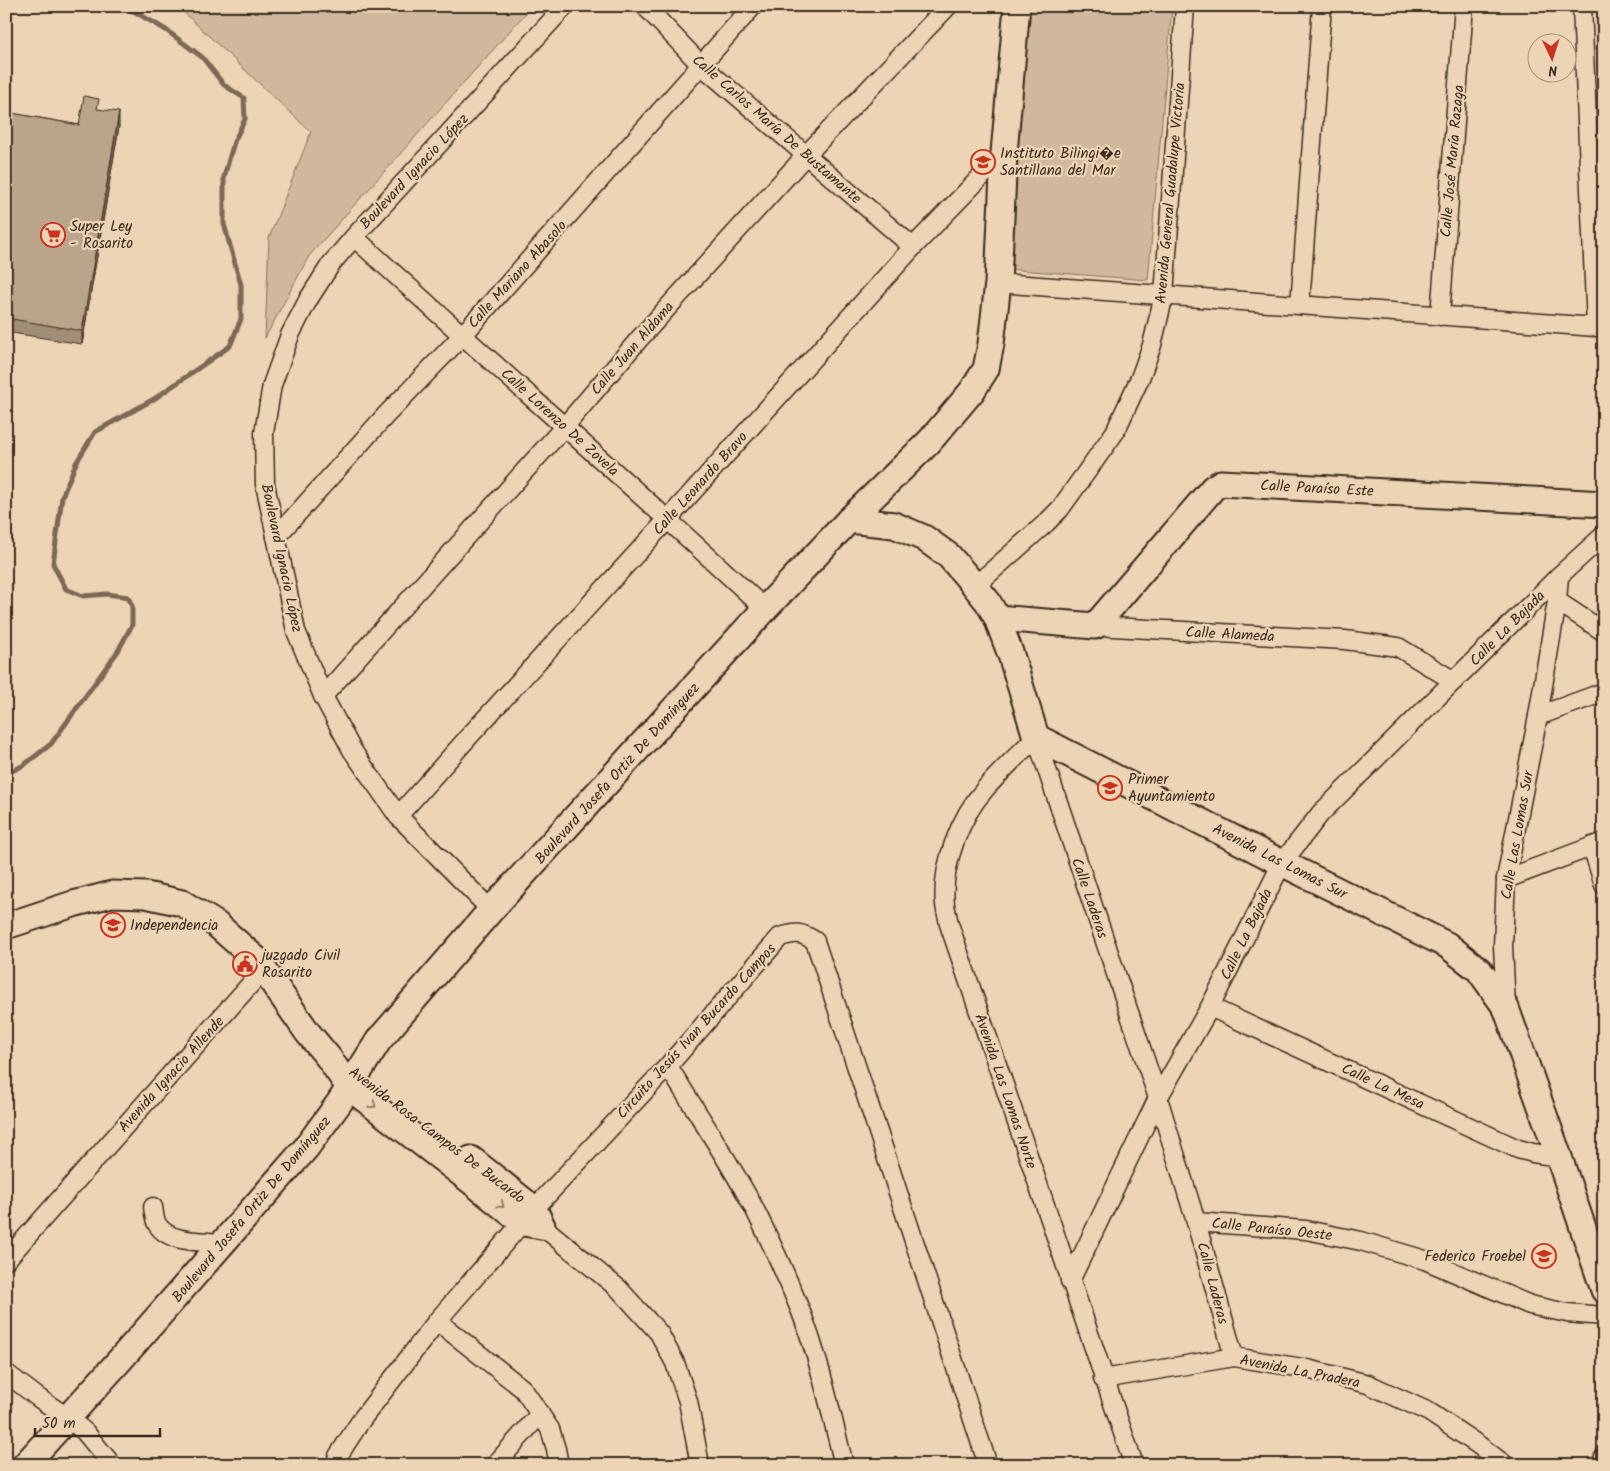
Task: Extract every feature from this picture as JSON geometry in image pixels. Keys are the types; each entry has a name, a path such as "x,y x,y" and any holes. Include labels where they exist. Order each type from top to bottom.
{"street":[{"name":"Boulevard Ignacio López","path":"491,910 398,816 352,750 323,696 296,631 265,484 264,433 272,385 290,335 330,264 565,6"},
{"name":"Calle Carlos María De Bustamante","path":"645,6 701,65 913,247"},
{"name":"Calle Mariano Abasolo","path":"276,537 386,415 462,336 753,6"},
{"name":"Calle Juan Aldama","path":"323,696 565,426 640,338 806,155 948,6"},
{"name":"Boulevard Josefa Ortiz De Domínguez","path":"25,1465 224,1243 306,1148 379,1040 491,910 849,520 929,442 972,391 986,369 991,344 998,283 1004,153 1017,6"},
{"name":"Avenida General Guadalupe Victoria","path":"975,586 1060,509 1115,432 1140,378 1152,345 1164,295 1185,6"},
{"path":"1300,305 1322,6"},
{"name":"Calle José María Razaga","path":"1440,316 1464,6"},
{"path":"998,283 1596,327 1582,6"},
{"name":"Calle Leonardo Bravo","path":"398,816 913,247 1004,153"},
{"name":"Calle Lorenzo De Zovela","path":"354,237 766,609"},
{"name":"Calle Paraíso Este","path":"1095,626 1213,488 1221,483 1604,504"},
{"name":"Calle Laderas","path":"849,520 894,525 924,538 949,556 988,602 997,618 1011,655 1036,737 1158,1098 1196,1222 1234,1357"},
{"name":"Calle La Bajada","path":"1070,1281 1158,1098 1210,1007 1282,863 1320,814 1559,576 1604,535"},
{"name":"Calle Las Lomas Sur","path":"1559,576 1557,601 1538,716 1506,878 1503,946 1506,1008 1604,1290"},
{"path":"1557,601 1604,632"},
{"name":"Calle Alameda","path":"997,618 1095,626 1345,640 1398,648 1454,681"},
{"path":"1538,716 1604,692"},
{"name":"Avenida Las Lomas Sur","path":"1036,737 1447,945 1479,970 1506,1008"},
{"name":"Avenida Las Lomas Norte","path":"1036,737 984,790 971,809 950,854 945,884 945,905 952,933 1134,1465"},
{"path":"1506,878 1598,844 1604,885"},
{"path":"6,926 73,904 112,894 146,895 182,903 216,924 257,960 264,969"},
{"name":"Circuito Jesús Ivan Bucardo Campos","path":"335,1465 343,1448 362,1419 437,1321 533,1219 780,937 790,934 804,934 815,941 988,1465"},
{"name":"Avenida Rosa Campos De Bucardo","path":"264,969 308,1033 328,1057 354,1079 432,1132 476,1174 619,1289 659,1333 675,1363 688,1401 700,1465"},
{"name":"Avenida Ignacio Allende","path":"6,1260 264,969"},
{"name":"Calle La Mesa","path":"1210,1007 1518,1149 1559,1157"},
{"path":"668,1066 729,1164 754,1209 801,1312 822,1376 844,1465"},
{"path":"153,1207 156,1222 166,1234 182,1240 224,1243"},
{"name":"Calle Paraíso Oeste","path":"1196,1222 1306,1230 1361,1241 1425,1260 1530,1305 1567,1313 1604,1316"},
{"path":"437,1321 523,1389 550,1429 559,1465"},
{"name":"Avenida La Pradera","path":"1104,1379 1234,1357 1303,1368 1368,1384 1429,1412 1506,1465"},
{"path":"6,1373 40,1399 68,1417 85,1432 112,1465"},
{"path":"495,1465 540,1414"},
{"path":"1600,1465 1604,1457"}],"shaded area":[{"path":"177,6 532,6 309,256 265,338 269,238 311,132"},
{"path":"1026,6 1172,6 1148,280 1006,269"}],"building":[{"name":"Super Ley - Rosarito","path":"84,96 99,99 97,109 119,112 82,331 6,318 6,112 79,125"}],"waterway":[{"path":"6,774 24,765 51,744 118,651 132,625 132,606 128,597 107,594 83,596 66,589 53,564 62,497 76,463 95,432 154,399 230,346 241,319 241,285 224,224 224,177 234,142 245,119 244,98 224,85 202,57 166,30 125,6"}],"place":[{"name":"Instituto Bilingi�e Santillana del Mar","path":"983,162"},
{"name":"Super Ley - Rosarito","path":"53,235"},
{"name":"Primer Ayuntamiento","path":"1110,788"},
{"name":"Independencia","path":"113,925"},
{"name":"juzgado Civil Rosarito","path":"245,964"},
{"name":"Federico Froebel","path":"1544,1256"}]}
